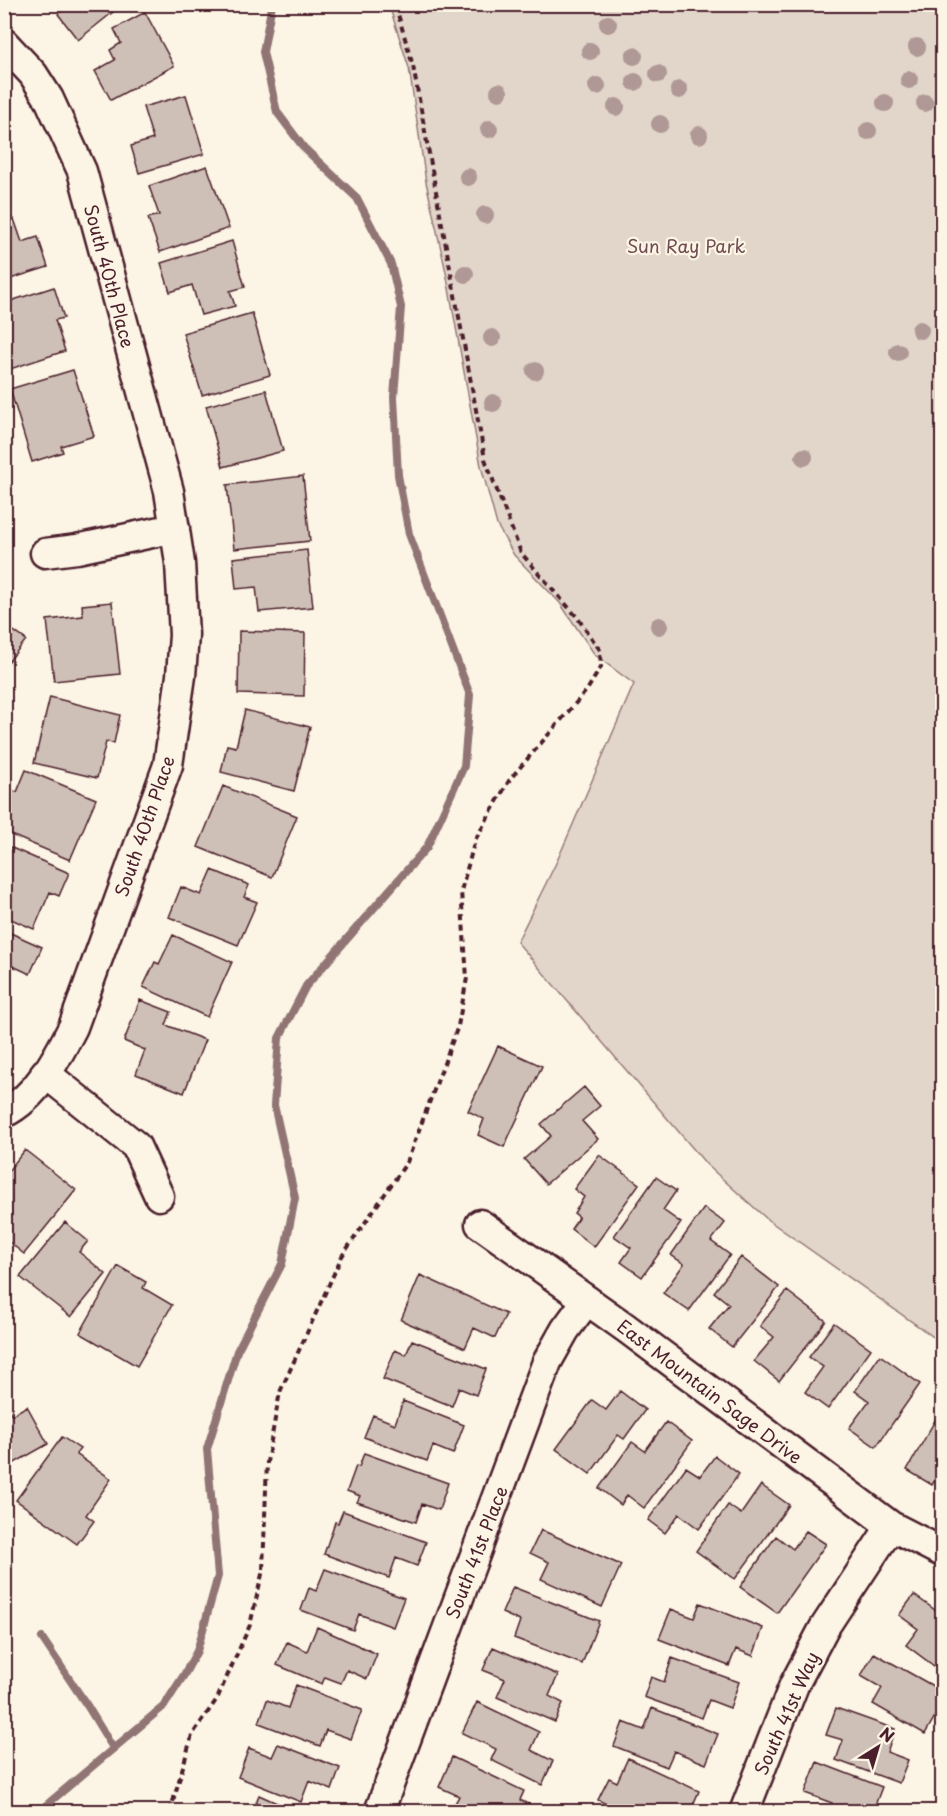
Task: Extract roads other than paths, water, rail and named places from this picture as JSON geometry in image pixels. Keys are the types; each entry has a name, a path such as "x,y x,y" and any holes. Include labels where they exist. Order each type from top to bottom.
{"street":[{"name":"South 40th Place","path":"4,43 33,74 49,99 82,171 169,491 180,563 184,634 181,676 168,765 73,1027 57,1058 45,1073 15,1108 4,1113"},
{"path":"45,553 77,549 175,528"},
{"path":"45,1073 136,1146 159,1196"},
{"name":"East Mountain Sage Drive","path":"480,1224 891,1526 942,1552"},
{"name":"South 41st Place","path":"379,1812 546,1362 586,1300"},
{"name":"South 41st Way","path":"744,1812 794,1685 824,1628 891,1526"}],"waterway":[{"path":"38,1812 164,1706 197,1651 218,1576 207,1449 237,1351 282,1264 295,1198 274,1105 279,1038 306,986 427,847 464,766 470,695 409,534 398,475 394,397 401,307 391,264 357,198 304,148 277,112 263,52 272,4"},
{"path":"42,1638 113,1748"}],"park label":[{"name":"Sun Ray Park","path":"686,245"}]}
